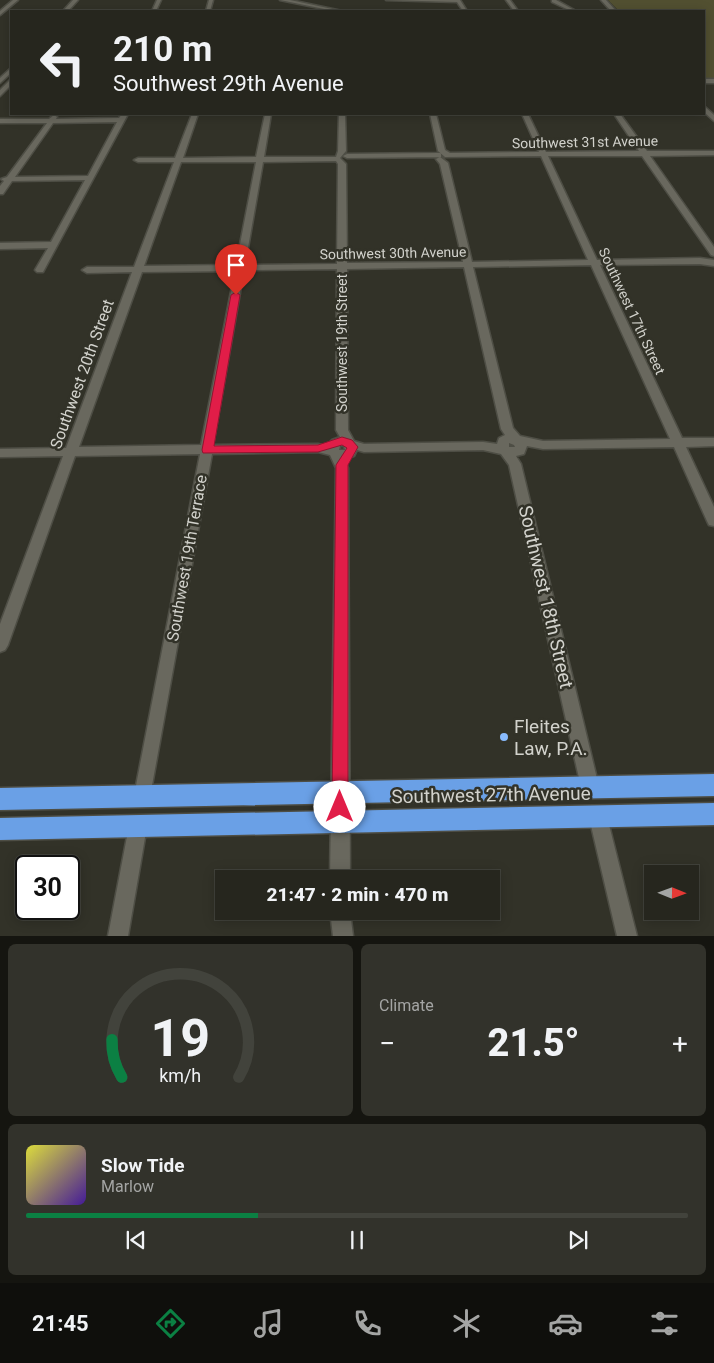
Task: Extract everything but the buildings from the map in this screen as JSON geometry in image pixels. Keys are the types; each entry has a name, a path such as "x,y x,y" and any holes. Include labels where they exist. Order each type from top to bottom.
{"highway":[{"name":"Southwest 27th Avenue","path":"0,799 714,785"},
{"name":"Southwest 27th Avenue","path":"0,829 714,814"}],"street":[{"path":"1,12 16,0"},
{"path":"66,10 76,0"},
{"path":"282,0 335,10"},
{"path":"388,0 460,1"},
{"path":"603,0 613,10"},
{"path":"555,1 572,10"},
{"path":"0,81 10,71"},
{"path":"0,94 6,88"},
{"path":"705,109 714,119"},
{"path":"0,192 55,115"},
{"name":"Southwest 20th Street","path":"0,645 195,115"},
{"name":"Southwest 19th Terrace","path":"144,796 268,115"},
{"name":"Southwest 19th Street","path":"340,870 342,115"},
{"name":"Southwest 18th Street","path":"433,115 445,157 590,787"},
{"name":"Southwest 17th Street","path":"525,115 714,520"},
{"path":"618,115 713,258"},
{"path":"0,121 51,121 123,117"},
{"path":"40,270 123,117"},
{"name":"Southwest 31st Avenue","path":"138,160 714,153"},
{"path":"0,179 90,178"},
{"path":"0,246 54,245"},
{"name":"Southwest 30th Avenue","path":"87,270 700,261 713,258"},
{"path":"2,453 714,442"},
{"path":"598,817 626,936"},
{"path":"118,936 138,826"},
{"path":"341,920 343,936"}],"shaded area":[{"path":"608,0 714,0 714,79 705,79 705,10 618,10"}],"place":[{"name":"Fleites Law, P.A.","path":"504,737"}],"route":[{"path":"236,295 207,450 318,448 342,441 348,442 352,447 351,452 342,465 340,807"}]}
